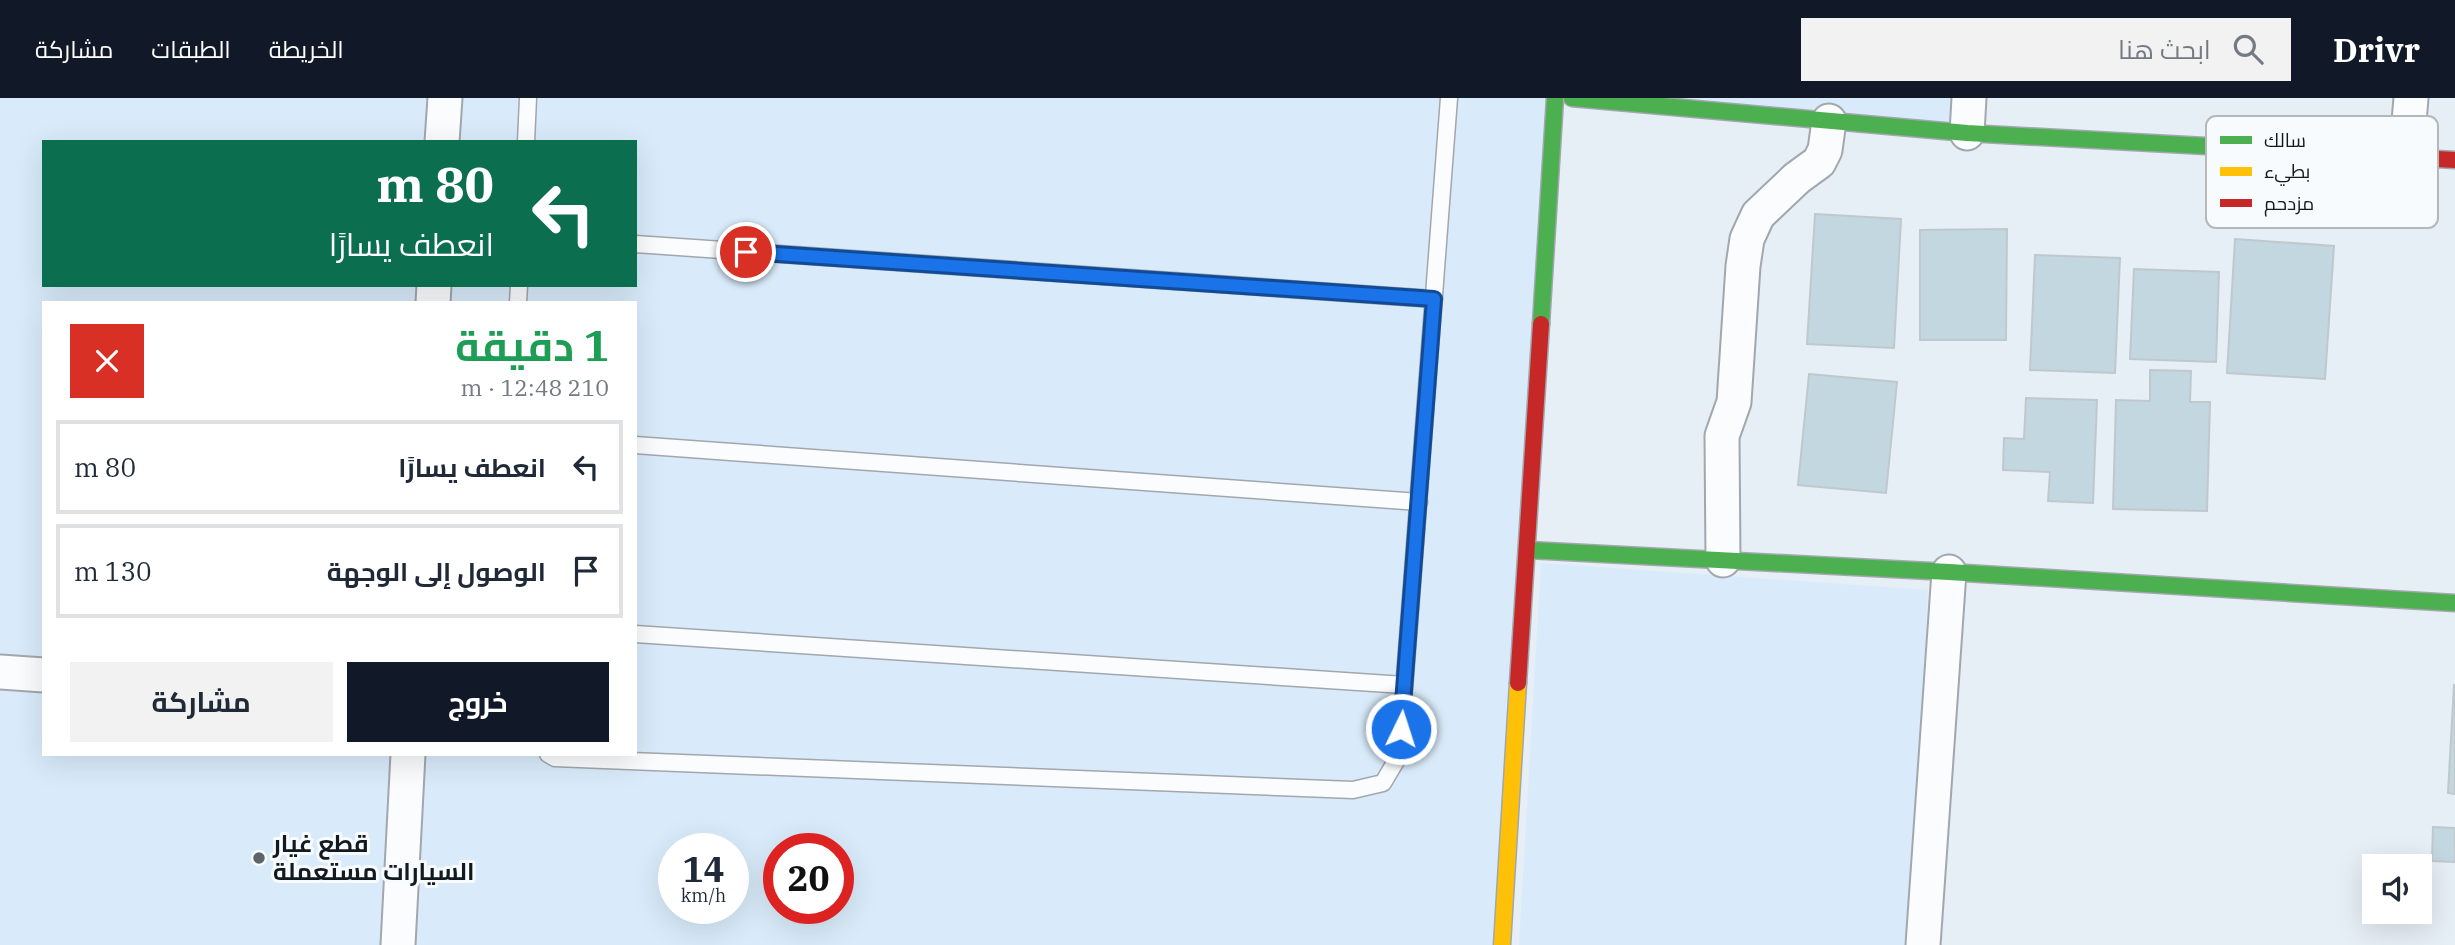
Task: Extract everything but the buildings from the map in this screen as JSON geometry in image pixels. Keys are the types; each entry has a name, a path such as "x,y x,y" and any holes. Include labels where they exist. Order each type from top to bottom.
{"street":[{"path":"442,140 445,98"},
{"path":"1502,945 1555,98"},
{"path":"1572,98 1967,133 2206,147"},
{"path":"1967,133 1969,98"},
{"path":"2410,116 2411,98"},
{"path":"1723,560 1722,436 1734,402 1747,239 1758,215 1797,178 1819,162 1825,150 1829,121"},
{"path":"1528,550 1950,572 2455,603"},
{"path":"1923,945 1950,572"},
{"path":"0,672 42,675"},
{"path":"398,945 408,756"}],"lane":[{"path":"526,140 528,98"},
{"path":"552,756 1353,790 1383,783 1396,761 1404,685 1449,98"},
{"path":"637,244 1434,299"},
{"path":"637,445 1419,502"},
{"path":"637,634 1404,685"}],"shaded area":[{"path":"0,98 1555,98 1498,945 0,945"},
{"path":"1572,98 1969,98 1967,133"},
{"path":"1541,563 1928,590 1911,945 1519,945"}],"traffic: fast":[{"path":"1541,324 1555,98"},
{"path":"1572,98 1967,133 2206,146"},
{"path":"1528,550 2455,603"}],"traffic: slow":[{"path":"1502,945 1518,683"}],"traffic: jam":[{"path":"2438,159 2455,160"},
{"path":"1518,683 1541,324"}],"place":[{"name":"قطع غيار السيارات مستعملة","path":"259,858"}],"route":[{"path":"746,252 1434,299 1401,729"}]}
